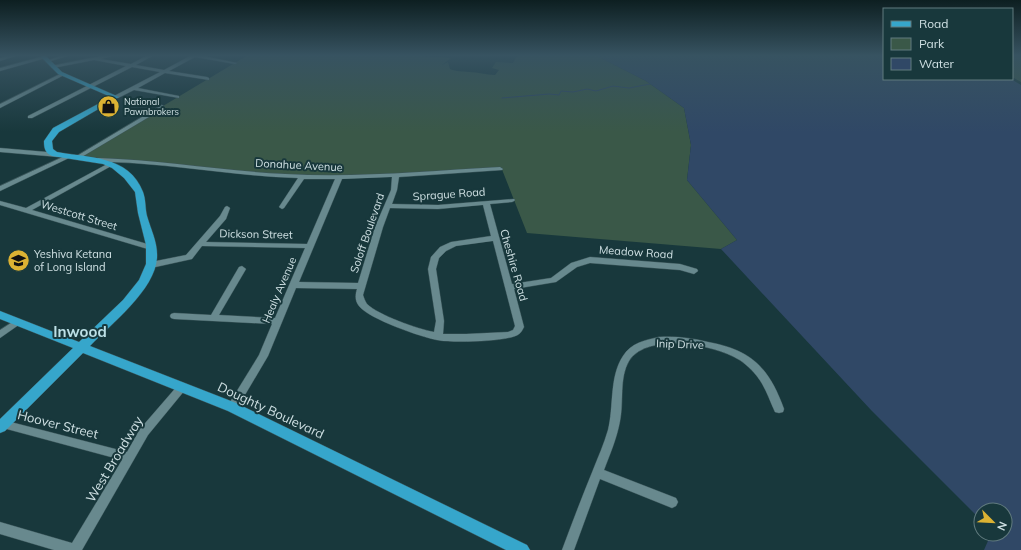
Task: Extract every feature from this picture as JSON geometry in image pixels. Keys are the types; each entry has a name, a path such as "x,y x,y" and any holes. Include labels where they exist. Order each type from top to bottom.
{"main road":[{"path":"78,81 116,97"},
{"path":"2,426 131,298 151,265 151,248 145,227 140,193 122,171 110,164 98,160 52,153 48,147 48,141 56,130 116,97"},
{"name":"Doughty Boulevard","path":"0,315 232,407 522,550"}],"street":[{"path":"2,104 50,81"},
{"path":"30,117 100,81"},
{"path":"116,97 146,81"},
{"path":"132,88 177,97"},
{"path":"0,189 74,156 162,108"},
{"path":"0,150 59,155"},
{"name":"Donahue Avenue","path":"98,160 128,161 218,171 339,178 500,169"},
{"path":"26,211 110,164"},
{"name":"Soloff Boulevard","path":"396,175 394,190 379,227 360,286 360,298 368,309 438,337 509,335 516,332"},
{"path":"282,207 302,177"},
{"name":"Healy Avenue","path":"232,407 263,356 339,178"},
{"name":"Sprague Road","path":"388,206 438,207 512,200"},
{"name":"Westcott Street","path":"0,203 151,248"},
{"name":"Cheshire Road","path":"486,203 520,324 520,327 516,332"},
{"path":"151,265 187,258 201,244 223,217 227,208"},
{"path":"438,337 440,321 432,269 435,257 443,249 454,244 495,238"},
{"name":"Dickson Street","path":"201,244 310,246"},
{"name":"Meadow Road","path":"510,287 553,280 574,264 590,260 680,267 694,271"},
{"path":"213,318 242,269"},
{"path":"293,285 360,286"},
{"path":"174,316 278,321"},
{"path":"0,335 17,322"},
{"name":"Inip Drive","path":"568,550 598,473 615,421 621,369 625,360 632,352 643,345 666,341 717,346 739,354 752,363 764,376 776,399 779,409"},
{"name":"West Broadway","path":"75,550 148,426 182,387"},
{"name":"Hoover Street","path":"2,426 129,457"},
{"path":"598,473 672,502"},
{"path":"0,528 75,550"}],"green space":[{"path":"205,81 645,81 684,108 691,145 687,180 737,240 721,249 527,233 501,167 339,178 271,175 78,157"}],"water":[{"path":"645,81 1014,81 1021,85 1021,550 984,550 988,542 1013,542 1013,502 973,502 973,512 871,410 721,249 737,240 687,180 691,145 684,108"}],"waterway":[{"path":"502,98 549,94 559,95 561,91 573,92 587,89 596,91 613,86 629,88 650,84"}],"place":[{"name":"National Pawnbrokers","path":"108,107"},
{"name":"Yeshiva Ketana of Long Island","path":"18,260"}],"district":[{"name":"Inwood","path":"80,332"}]}
